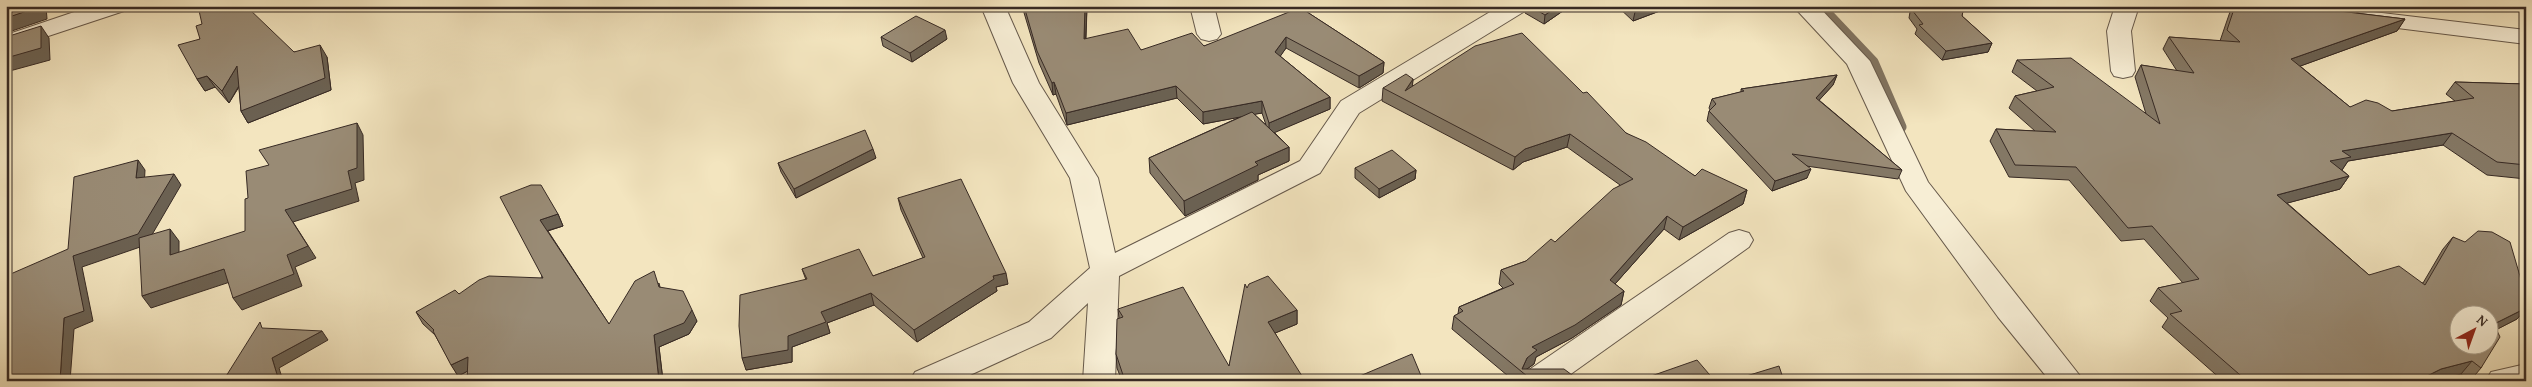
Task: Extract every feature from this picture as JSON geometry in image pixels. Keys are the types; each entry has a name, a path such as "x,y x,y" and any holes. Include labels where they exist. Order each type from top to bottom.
{"street":[{"path":"6,43 116,6"},
{"path":"993,6 1026,83 1084,178 1105,271 1099,381"},
{"path":"1202,6 1209,34"},
{"path":"926,381 1040,330 1105,271 1310,167 1350,107 1517,6"},
{"path":"1805,6 1858,61 1916,185 2009,309 2068,381"},
{"path":"2123,71 2119,30 2127,6"},
{"path":"2340,16 2526,37"},
{"path":"1537,381 1739,240"},
{"path":"2502,381 2526,376"}],"building":[{"path":"6,6 39,6 39,7 6,18"},
{"path":"198,6 246,6 294,52 320,45 325,78 241,111 237,66 222,91 207,76 197,79 178,45 200,39 196,26 202,24"},
{"path":"1024,6 1085,6 1084,39 1128,29 1141,50 1192,33 1204,46 1307,6 1304,10 1384,62 1359,76 1286,37 1275,52 1330,97 1269,123 1262,101 1203,112 1176,86 1066,113 1054,82 1052,83 1037,51"},
{"path":"1530,6 1558,6 1545,15"},
{"path":"1629,6 1650,6 1635,12"},
{"path":"1913,6 1964,6 1962,16 1992,43 1946,51 1919,25 1923,24 1912,10"},
{"path":"2235,6 2298,6 2405,19 2291,59 2350,107 2366,100 2378,103 2392,111 2474,98 2455,82 2526,84 2526,165 2497,162 2452,133 2342,151 2351,157 2330,161 2349,176 2277,195 2369,275 2399,266 2425,285 2453,237 2465,242 2478,231 2492,232 2510,242 2522,283 2526,281 2526,292 2524,291 2526,308 2500,321 2500,304 2450,304 2450,354 2490,354 2481,368 2472,361 2441,369 2417,381 2397,381 2395,379 2392,381 2247,381 2170,314 2182,311 2158,288 2199,279 2152,226 2128,228 2076,167 2015,165 1996,129 2056,132 2015,96 2054,87 2017,60 2071,58 2160,124 2141,65 2194,73 2169,37 2240,42 2227,30"},
{"path":"916,16 945,30 910,53 881,37"},
{"path":"41,26 41,48 6,58 6,37"},
{"path":"1522,33 1583,93 1587,92 1626,133 1646,142 1695,176 1702,169 1747,190 1683,227 1667,216 1610,280 1624,291 1575,325 1532,347 1537,350 1527,358 1522,369 1564,369 1580,381 1533,381 1454,316 1463,311 1459,307 1514,284 1501,270 1526,261 1551,239 1555,242 1613,189 1633,179 1570,134 1525,149 1515,157 1383,88 1406,74 1413,79 1405,91 1475,46"},
{"path":"1837,75 1816,98 1902,170 1792,154 1811,169 1775,181 1709,111 1716,104 1712,99 1744,91 1741,89"},
{"path":"1252,112 1289,147 1255,162 1258,165 1184,201 1149,158"},
{"path":"357,123 357,168 348,171 352,189 285,210 308,246 287,255 294,274 233,298 224,269 142,296 139,238 170,229 170,255 245,231 245,199 248,198 246,171 269,165 259,150"},
{"path":"865,130 873,149 794,189 778,163"},
{"path":"1392,150 1416,170 1379,189 1355,168"},
{"path":"138,160 136,178 174,174 138,234 73,256 84,311 64,318 60,381 6,381 6,276 68,249 74,177"},
{"path":"961,179 1006,273 993,276 994,279 914,330 871,293 821,312 826,322 788,336 788,350 742,358 739,326 740,295 807,279 802,269 859,249 873,276 925,257 898,198"},
{"path":"531,185 541,185 558,214 540,220 609,324 635,281 654,271 659,287 683,291 692,310 684,323 654,335 659,381 467,381 468,357 451,365 434,330 416,312 455,290 459,294 479,280 489,276 543,278 500,197"},
{"path":"1268,276 1297,310 1268,322 1302,376 1287,381 1152,381 1150,376 1125,381 1116,354 1117,319 1123,317 1118,309 1183,287 1229,366 1245,284 1247,288 1249,284"},
{"path":"260,322 262,328 322,331 272,358 279,381 223,381"},
{"path":"1412,354 1422,378 1417,381 1348,381"},
{"path":"1697,360 1715,381 1637,381"},
{"path":"1779,366 1784,381 1730,381"}],"waterway":[{"path":"1820,6 1873,62 1901,127"}]}
